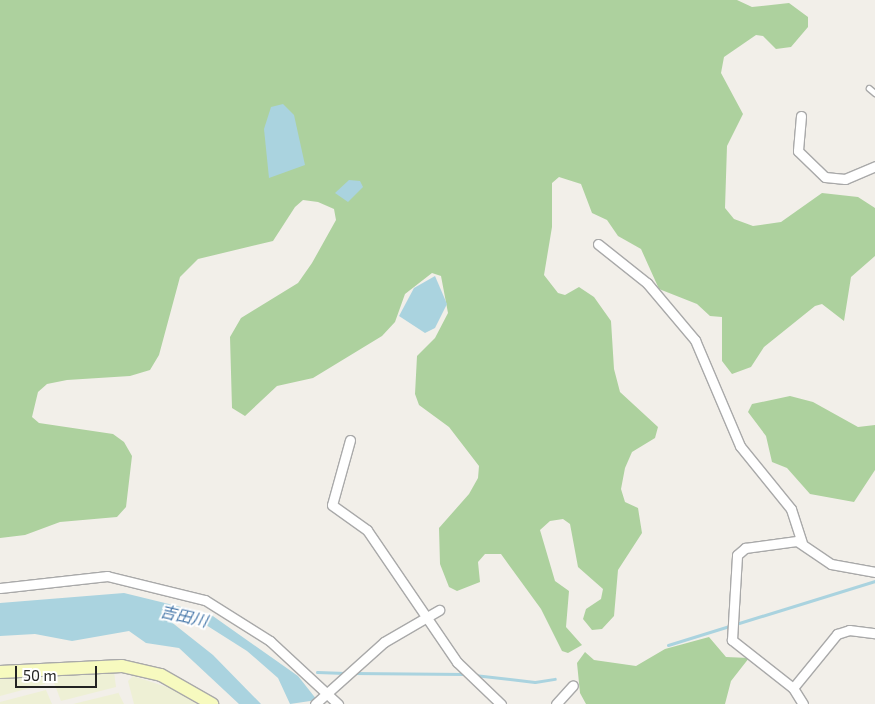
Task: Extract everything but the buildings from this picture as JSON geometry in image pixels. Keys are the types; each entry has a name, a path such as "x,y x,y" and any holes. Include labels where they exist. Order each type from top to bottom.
{"street":[{"path":"801,116 798,151 825,177 845,180 875,166"},
{"path":"598,244 647,284 695,340 740,446 791,509 802,542 831,564 875,572"},
{"path":"350,440 330,502 373,537 466,672 501,704"},
{"path":"802,542 739,552 732,588 734,623 730,634 734,642 793,688 803,704"},
{"path":"0,588 107,576 192,596 250,625 322,699 338,704"},
{"path":"322,699 384,642 439,610"},
{"path":"793,688 838,634 849,630 875,633"},
{"path":"0,672 122,666 170,679 212,704"},
{"path":"556,704 573,685"}],"lane":[{"path":"869,88 875,93"}],"green space":[{"path":"0,0 737,0 752,7 789,3 808,17 808,27 791,47 776,49 763,36 756,35 724,57 721,73 743,114 727,146 725,208 734,219 753,226 781,222 822,193 858,197 875,208 875,256 851,277 844,321 822,304 815,306 764,347 751,367 732,374 722,361 722,317 710,316 697,304 659,289 641,249 618,236 607,220 592,213 581,184 559,177 552,183 552,227 544,275 558,293 565,295 579,287 594,297 611,321 614,369 620,392 658,427 655,438 632,452 625,468 621,489 625,502 638,508 642,533 618,570 614,616 602,629 592,630 583,619 586,609 601,599 603,589 578,567 570,524 563,519 550,521 540,530 555,581 569,591 566,627 582,645 568,653 562,651 541,609 501,554 485,554 478,562 480,582 457,591 449,587 440,564 439,528 469,494 478,478 479,466 449,427 419,405 415,394 417,356 435,338 448,313 441,276 432,273 405,294 395,322 382,336 313,378 277,386 245,416 232,408 230,337 241,318 298,283 312,263 336,220 334,209 318,202 303,200 295,207 273,241 198,259 180,277 159,355 150,370 130,376 67,380 47,384 38,392 32,417 39,423 113,434 124,442 132,456 126,507 117,517 60,522 25,535 0,538"},
{"path":"790,396 813,402 858,427 875,425 875,470 854,502 810,494 787,468 772,462 766,436 748,412 752,404"},
{"path":"709,637 726,657 749,658 731,681 725,704 586,704 580,693 577,663 585,652 594,660 636,666 665,649"},
{"path":"114,672 116,687 61,701 51,675"},
{"path":"44,676 45,684 0,696 0,679"},
{"path":"133,676 173,689 197,704 134,704 128,681"},
{"path":"46,690 52,704 0,704 0,702"},
{"path":"118,693 124,704 73,704"}],"water":[{"path":"283,104 294,115 305,165 269,178 264,129 271,107"},
{"path":"349,180 360,181 363,187 348,202 335,193"},
{"path":"435,276 447,304 435,328 425,333 399,316 414,288"},
{"name":"吉田川","path":"124,593 210,614 298,676 317,700 290,704 278,678 247,651 206,625 174,615 165,617 213,655 261,704 239,704 179,648 146,643 129,631 72,641 35,634 0,636 0,603"}],"waterway":[{"path":"668,645 875,581"},
{"path":"317,672 345,673"},
{"path":"352,673 465,674"},
{"path":"474,675 535,682 555,679"}]}
